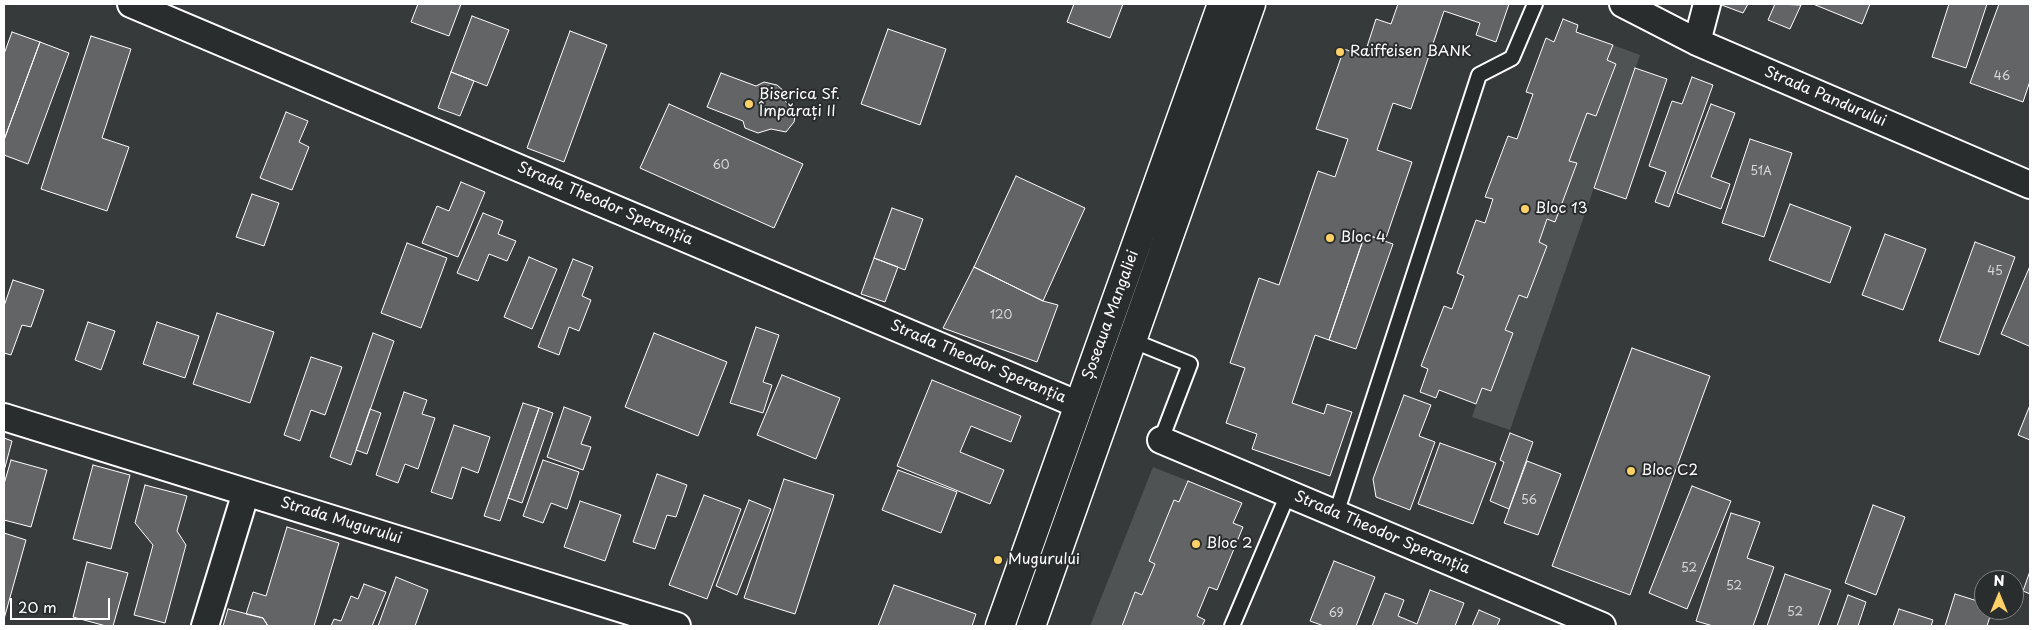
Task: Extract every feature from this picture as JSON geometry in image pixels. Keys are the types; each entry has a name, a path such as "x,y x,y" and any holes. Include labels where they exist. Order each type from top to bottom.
{"main road":[{"name":"Șoseaua Mangaliei","path":"1000,626 1222,4"},
{"name":"Șoseaua Mangaliei","path":"1031,626 1251,4"}],"street":[{"name":"Strada Theodor Speranția","path":"131,4 1079,405"},
{"name":"Strada Pandurului","path":"1622,4 1697,42 2030,185"},
{"path":"1697,42 1707,4"},
{"name":"Strada Mugurului","path":"4,417 677,626"},
{"name":"Strada Theodor Speranția","path":"1161,440 1602,626"},
{"path":"205,626 246,492"}],"lane":[{"path":"1336,514 1479,76 1512,58 1535,4"},
{"path":"1131,340 1190,364 1161,440"},
{"path":"1232,626 1288,494"}],"shaded area":[{"path":"1613,45 1640,55 1510,430 1472,417 1482,388 1491,391 1513,333 1505,330 1519,295 1527,297 1547,246 1539,242 1547,219 1555,221 1577,164 1569,161 1587,113 1596,116 1616,64 1607,60"},
{"path":"1153,467 1188,481 1179,502 1174,500 1149,561 1155,564 1142,595 1135,593 1122,626 1090,626"}],"building":[{"path":"418,4 461,4 449,36 411,22"},
{"path":"1074,4 1123,4 1110,38 1067,22"},
{"name":"Bloc 4","path":"1398,4 1509,4 1496,42 1476,35 1480,23 1444,11 1411,109 1393,103 1377,150 1412,162 1385,241 1365,234 1329,340 1315,335 1292,403 1324,414 1327,404 1352,412 1330,476 1252,449 1257,434 1226,423 1245,368 1230,363 1259,278 1279,285 1318,171 1335,177 1348,139 1316,129 1344,49 1364,56 1376,19 1391,24"},
{"path":"1719,4 1748,4 1743,13"},
{"path":"1775,4 1801,5 1790,29 1768,20"},
{"path":"1813,4 1870,4 1862,24"},
{"path":"1949,4 1987,4 1966,68 1932,57"},
{"path":"1999,4 2030,4 2030,81 2023,102 1970,83"},
{"path":"472,16 509,30 487,86 451,72"},
{"name":"Bloc 13","path":"1563,19 1578,25 1576,32 1613,45 1607,60 1616,64 1596,116 1587,113 1569,161 1577,163 1555,222 1547,219 1539,242 1547,246 1527,298 1519,295 1505,330 1513,333 1491,391 1482,388 1476,404 1439,390 1436,398 1420,392 1428,369 1421,366 1444,306 1452,309 1464,276 1457,273 1476,220 1485,223 1493,199 1485,197 1508,136 1517,139 1533,94 1526,92 1546,38 1554,42"},
{"path":"888,29 946,49 920,125 861,104"},
{"path":"570,31 607,45 564,162 527,148"},
{"path":"12,32 40,42 4,140 4,54"},
{"path":"91,36 131,49 102,138 129,147 107,211 41,189"},
{"path":"40,42 69,53 28,164 4,155 4,140"},
{"path":"1635,68 1667,79 1626,199 1594,188"},
{"path":"451,72 474,81 460,116 438,108"},
{"name":"Biserica Sf. Împărați II","path":"721,73 756,86 764,82 777,85 785,92 785,101 796,111 794,122 786,132 771,129 758,133 745,128 743,121 707,107"},
{"path":"1692,77 1713,85 1669,207 1655,202 1666,172 1649,166 1672,101 1682,104"},
{"path":"669,104 803,164 774,228 640,168"},
{"path":"1711,104 1735,113 1711,177 1730,184 1721,209 1677,193"},
{"path":"286,112 308,121 299,142 309,147 292,190 260,178"},
{"path":"1750,139 1792,153 1764,237 1722,223"},
{"path":"1016,176 1085,208 1043,301 974,267"},
{"path":"461,182 485,192 458,257 422,243 437,206 449,211"},
{"path":"252,194 279,203 264,246 236,237"},
{"path":"1790,204 1851,227 1830,283 1769,260"},
{"path":"892,208 923,219 905,270 874,258"},
{"path":"483,213 503,221 498,234 516,241 507,261 489,254 478,281 457,273"},
{"path":"1365,234 1393,244 1356,349 1329,340"},
{"path":"1885,234 1926,249 1903,310 1862,295"},
{"path":"1975,242 2015,257 1979,355 1939,341"},
{"path":"407,243 447,258 421,328 381,313"},
{"path":"529,257 557,269 532,329 504,317"},
{"path":"874,258 898,267 885,302 861,294"},
{"path":"573,259 593,267 582,296 591,300 579,331 569,327 559,355 538,347"},
{"path":"2030,266 2030,343 2029,346 2001,334"},
{"path":"974,267 1043,301 1058,305 1037,362 943,328"},
{"path":"13,280 44,290 31,327 22,325 11,355 4,353 4,306"},
{"path":"217,313 274,332 250,403 193,384"},
{"path":"88,322 115,331 101,370 75,360"},
{"path":"157,322 199,336 185,378 143,364"},
{"path":"756,327 779,335 763,382 772,385 763,413 730,403"},
{"path":"373,333 394,341 351,465 330,457"},
{"path":"654,333 727,362 698,436 625,407"},
{"name":"Bloc C2","path":"1632,348 1710,376 1630,595 1552,566"},
{"path":"311,357 342,367 325,415 311,410 300,441 284,435"},
{"path":"782,375 840,398 816,459 757,435"},
{"path":"932,380 1021,416 1011,442 971,426 960,452 1004,470 990,504 897,466"},
{"path":"404,392 427,400 422,414 435,418 418,469 405,464 398,483 376,475"},
{"path":"1404,395 1431,405 1419,436 1435,442 1410,510 1376,497 1373,479"},
{"path":"523,403 539,408 500,521 484,516"},
{"path":"2030,405 2030,440 2018,435"},
{"path":"564,407 591,417 581,444 591,447 583,470 547,457"},
{"path":"539,408 553,413 522,503 508,498"},
{"path":"370,409 381,413 367,454 356,450"},
{"path":"454,425 490,437 478,473 462,467 452,499 431,492"},
{"path":"1510,433 1533,442 1509,509 1490,501 1504,462 1500,460"},
{"path":"4,438 12,441 4,471"},
{"path":"1440,443 1496,463 1473,524 1418,504"},
{"path":"11,460 47,470 31,527 4,520 4,484"},
{"path":"543,460 579,472 567,509 551,503 543,523 523,516"},
{"path":"1527,461 1561,474 1538,535 1504,523"},
{"path":"93,465 130,475 111,549 73,539"},
{"path":"898,470 957,492 941,533 882,510"},
{"path":"657,474 687,485 676,517 667,515 655,549 633,542"},
{"path":"784,479 834,495 795,614 744,598"},
{"name":"Bloc 2","path":"1188,481 1242,503 1233,523 1243,527 1217,590 1209,587 1197,616 1205,620 1202,626 1122,626 1135,592 1142,595 1155,564 1149,561 1174,500 1179,502"},
{"path":"145,485 187,496 177,531 186,545 165,623 134,615 153,545 135,523"},
{"path":"1692,486 1731,501 1687,609 1649,593"},
{"path":"704,495 741,509 707,599 669,585"},
{"path":"749,500 771,509 737,595 716,586"},
{"path":"580,501 621,515 605,561 564,547"},
{"path":"1873,505 1905,517 1876,595 1845,583"},
{"path":"1731,513 1760,522 1747,558 1774,567 1753,626 1713,626 1696,621"},
{"path":"287,527 339,543 314,626 268,626 263,618 246,614 253,592 266,596"},
{"path":"4,533 26,540 4,619"},
{"path":"1334,561 1375,577 1356,626 1324,626 1310,621"},
{"path":"87,562 128,573 113,626 106,626 73,617"},
{"path":"2030,571 2030,594 2024,591"},
{"path":"1785,574 1831,590 1818,626 1767,626"},
{"path":"396,577 428,590 415,626 378,626"},
{"path":"364,584 386,592 372,626 331,626 334,619 341,621 351,596 358,599"},
{"path":"894,585 976,614 972,626 878,626"},
{"path":"1430,590 1464,603 1455,626 1372,626 1385,593 1404,600 1398,616 1417,624"},
{"path":"1955,594 1974,600 1974,620 1989,620 1987,626 1945,626"},
{"path":"1848,595 1866,602 1858,626 1837,626"},
{"path":"228,609 263,618 268,626 223,626"},
{"path":"1899,609 1933,620 1931,626 1893,626"},
{"path":"1479,610 1500,619 1497,626 1472,626"}],"place":[{"name":"Raiffeisen BANK","path":"1340,52"},
{"name":"Biserica Sf. Împărați II","path":"749,104"},
{"name":"Bloc 13","path":"1525,209"},
{"name":"Bloc 4","path":"1330,238"},
{"name":"Bloc C2","path":"1631,471"},
{"name":"Bloc 2","path":"1196,544"},
{"name":"Mugurului","path":"998,560"}]}
